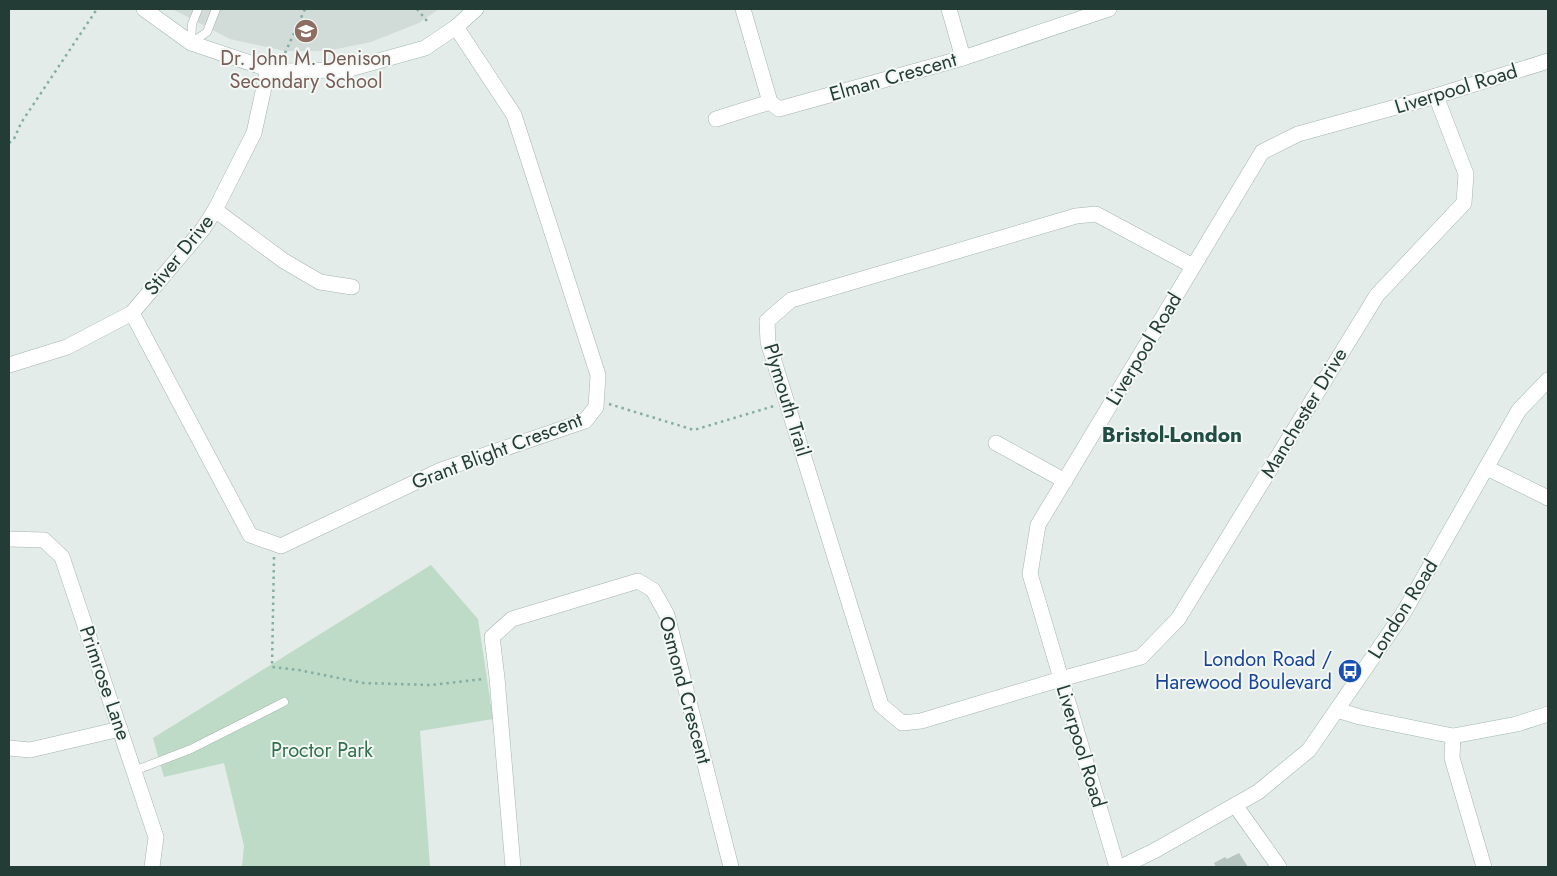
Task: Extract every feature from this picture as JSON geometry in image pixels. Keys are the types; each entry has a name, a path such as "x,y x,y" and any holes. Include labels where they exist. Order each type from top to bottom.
{"street":[{"path":"144,9 191,43 268,70 282,71 346,70 424,48 456,27 476,9"},
{"path":"716,119 770,102 743,9"},
{"path":"949,9 962,58"},
{"name":"Elman Crescent","path":"770,102 780,108 962,58 1109,9"},
{"name":"Grant Blight Crescent","path":"132,313 250,535 281,546 440,470 585,421 596,407 598,376 514,115 456,27"},
{"name":"Liverpool Road","path":"1117,867 1030,574 1038,524 1262,152 1298,134 1436,96 1548,60"},
{"name":"Stiver Drive","path":"9,365 68,347 132,313 203,229 215,210 254,133 268,70"},
{"name":"Manchester Drive","path":"1061,679 1141,657 1178,619 1377,295 1464,203 1466,174 1436,96"},
{"path":"215,210 284,261 320,282 352,287"},
{"name":"Plymouth Trail","path":"1061,679 921,721 902,722 881,704 768,342 767,321 791,300 1076,216 1096,214 1193,266"},
{"name":"London Road","path":"1121,867 1154,851 1258,792 1309,750 1404,612 1519,410 1548,380"},
{"path":"996,444 1064,481"},
{"path":"1487,468 1548,498"},
{"name":"Primrose Lane","path":"9,539 44,540 62,557 156,837 152,867"},
{"name":"Osmond Crescent","path":"513,867 492,637 512,620 638,581 653,590 667,615 731,867"},
{"path":"1337,710 1360,717 1453,736 1517,724 1548,714"},
{"path":"9,748 30,750 120,729"},
{"path":"1453,736 1452,758 1484,867"},
{"path":"1235,805 1279,867"}],"lane":[{"path":"191,43 192,24 198,9"},
{"path":"191,43 207,32 216,9"},
{"path":"134,772 191,749 284,702"}],"path":[{"path":"9,143 14,139 21,123 97,9"},
{"path":"285,53 305,9"},
{"path":"417,9 427,21"},
{"path":"597,400 694,430 787,402"},
{"path":"274,543 272,667 299,670 363,683 431,685 497,678"}],"shaded area":[{"name":"Dr. John M. Denison Secondary School","path":"172,9 439,9 419,23 371,42 327,51 285,51 230,39"}],"green space":[{"name":"Proctor Park","path":"431,565 478,619 493,719 420,731 430,867 242,867 244,846 224,763 164,777 153,738"}],"building":[{"path":"1239,853 1248,867 1216,867 1214,863 1225,857 1227,859"}],"place":[{"name":"Dr. John M. Denison Secondary School","path":"306,31"},
{"name":"London Road / Harewood Boulevard","path":"1350,671"}],"district":[{"name":"Bristol-London","path":"1172,435"}]}
